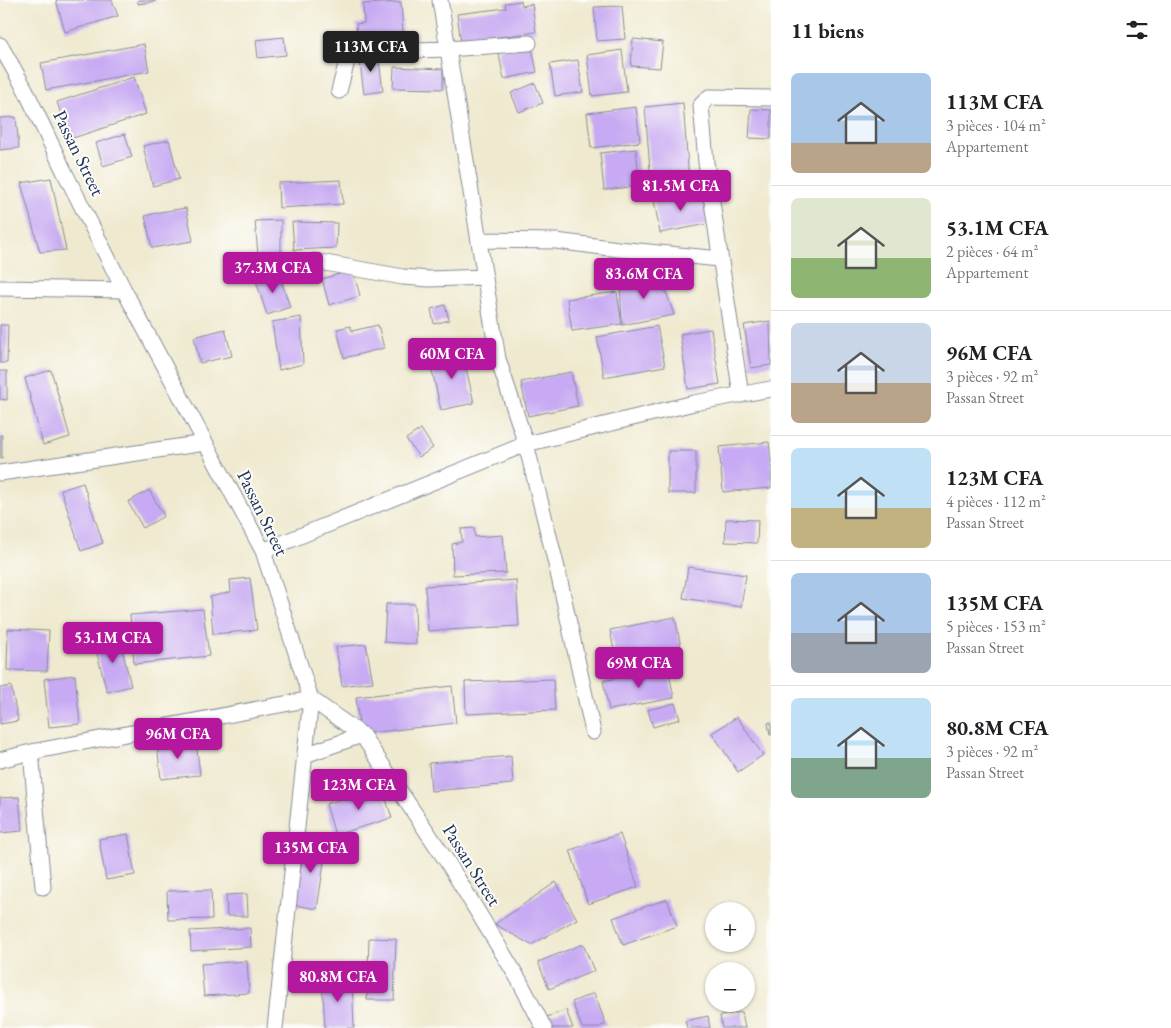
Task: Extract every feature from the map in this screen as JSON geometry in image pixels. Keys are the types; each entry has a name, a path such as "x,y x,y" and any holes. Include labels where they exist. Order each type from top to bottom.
{"street":[{"path":"440,0 498,359 526,444 557,568 593,732"},
{"path":"339,91 348,57 353,52 448,49 529,43"},
{"name":"Passan Street","path":"0,45 25,89 124,290 263,551 311,699 362,735 448,863 519,980 544,1028"},
{"path":"740,395 706,162 701,105 709,97 771,98"},
{"path":"479,240 556,241 618,249 720,258"},
{"path":"314,261 403,277 430,279 485,277"},
{"path":"0,288 124,290"},
{"path":"263,551 526,444 694,403 771,389"},
{"path":"0,473 205,443"},
{"path":"0,760 31,752 311,699 275,1028"},
{"path":"305,755 362,735"},
{"path":"31,752 43,887"}],"building":[{"path":"56,0 112,0 118,16 65,32"},
{"path":"138,0 156,0 156,1 138,4"},
{"path":"521,1 522,6 532,4 536,32 461,42 457,14 506,8 505,3"},
{"path":"401,2 403,33 357,36 356,24 364,23 363,4"},
{"path":"622,6 625,39 597,41 594,7"},
{"path":"284,37 286,55 258,58 256,40"},
{"path":"633,39 663,42 660,68 631,66"},
{"path":"531,43 537,72 504,79 498,50"},
{"path":"144,44 149,71 46,90 41,63"},
{"path":"622,50 627,92 592,96 587,55"},
{"path":"378,52 383,91 364,94 359,55"},
{"path":"578,60 583,92 555,96 550,64"},
{"path":"394,67 443,69 443,89 393,88"},
{"path":"134,77 146,114 70,139 57,102"},
{"path":"535,83 543,103 519,112 511,93"},
{"path":"683,103 689,180 651,182 645,107"},
{"path":"636,107 640,142 591,148 587,113"},
{"path":"751,109 771,110 771,139 749,138"},
{"path":"16,117 19,148 0,150 0,118"},
{"path":"125,134 132,157 103,166 96,143"},
{"path":"169,140 179,179 153,186 143,146"},
{"path":"636,149 640,186 604,190 600,153"},
{"path":"51,178 66,250 40,252 21,183"},
{"path":"341,180 343,204 279,208 278,183"},
{"path":"702,192 708,224 660,233 654,200"},
{"path":"186,208 193,241 152,248 145,216"},
{"path":"281,220 281,263 259,266 255,221"},
{"path":"292,222 337,223 336,248 294,250"},
{"path":"658,262 660,273 634,277 633,270"},
{"path":"353,270 360,296 329,305 322,279"},
{"path":"279,274 290,307 267,315 256,281"},
{"path":"661,277 674,315 622,325 620,281"},
{"path":"617,292 622,324 572,331 567,299"},
{"path":"445,305 449,320 434,324 431,309"},
{"path":"301,317 303,364 279,370 272,322"},
{"path":"770,321 771,365 751,368 744,325"},
{"path":"0,325 8,325 7,363 0,363"},
{"path":"378,325 384,348 344,358 337,329 350,326 352,331"},
{"path":"657,326 665,366 604,377 597,337"},
{"path":"225,329 232,356 200,363 194,337"},
{"path":"711,329 720,384 688,389 680,334"},
{"path":"462,350 474,403 441,410 429,357"},
{"path":"51,370 70,437 43,445 25,378"},
{"path":"0,371 7,371 7,400 0,399"},
{"path":"571,372 578,406 528,416 521,382"},
{"path":"421,429 433,448 419,457 406,439"},
{"path":"0,435 2,435 2,458 0,458"},
{"path":"769,442 771,488 723,492 719,447"},
{"path":"668,451 696,451 696,493 668,493"},
{"path":"83,483 103,543 81,551 61,490"},
{"path":"149,490 164,516 143,528 128,502"},
{"path":"726,519 758,520 757,543 725,542"},
{"path":"474,528 475,537 503,535 506,573 453,575 452,544 462,542 461,529"},
{"path":"688,567 746,575 741,607 683,598"},
{"path":"250,578 257,630 213,634 210,597 231,592 230,580"},
{"path":"516,580 519,626 428,631 425,586"},
{"path":"386,604 415,604 416,644 384,642"},
{"path":"203,609 209,656 134,664 130,615"},
{"path":"675,617 682,652 617,665 610,630"},
{"path":"8,629 49,631 47,671 7,670"},
{"path":"119,636 131,686 107,692 94,642"},
{"path":"366,644 373,682 342,686 336,647"},
{"path":"668,668 674,698 609,710 603,681"},
{"path":"75,675 80,724 49,727 44,679"},
{"path":"553,679 555,710 466,714 465,682"},
{"path":"11,686 18,721 0,724 0,688"},
{"path":"452,686 456,723 360,734 356,697"},
{"path":"675,703 680,719 653,727 648,710"},
{"path":"737,717 763,755 738,772 712,733"},
{"path":"771,722 771,735 770,735 768,723"},
{"path":"196,740 200,775 161,779 157,744"},
{"path":"511,756 513,784 431,791 429,763"},
{"path":"382,787 392,818 335,835 326,804"},
{"path":"19,797 22,831 0,833 0,798"},
{"path":"128,834 135,875 106,880 99,839"},
{"path":"620,834 638,887 588,904 570,850"},
{"path":"305,840 327,843 317,909 295,905"},
{"path":"556,882 577,919 531,945 495,924"},
{"path":"211,890 212,919 168,920 167,891"},
{"path":"247,894 248,916 227,916 226,895"},
{"path":"667,899 677,926 623,945 613,918"},
{"path":"250,928 251,947 191,951 190,931"},
{"path":"369,938 396,939 394,1000 367,1000"},
{"path":"583,944 594,971 549,989 538,962"},
{"path":"247,961 249,993 204,996 201,964"},
{"path":"352,977 354,1028 325,1028 322,979"},
{"path":"594,993 606,1024 596,1028 582,1028 572,1002"},
{"path":"566,1010 573,1028 548,1028 544,1018"},
{"path":"742,1012 745,1028 722,1028 720,1016"},
{"path":"708,1016 710,1028 687,1028 685,1021"}]}
